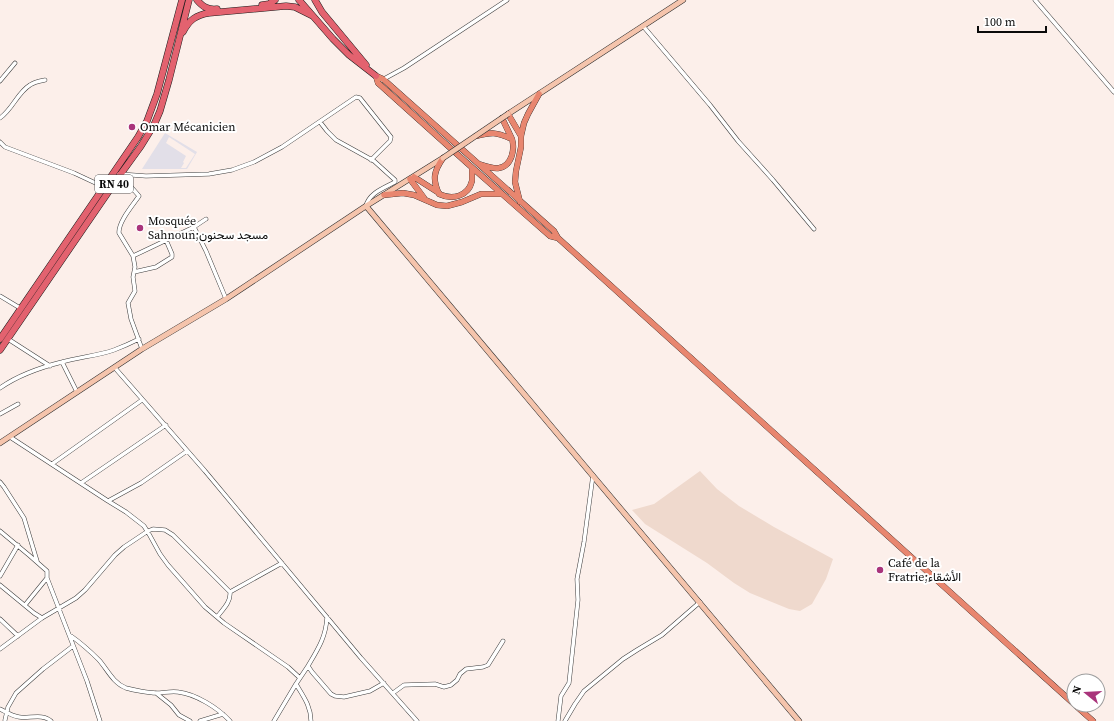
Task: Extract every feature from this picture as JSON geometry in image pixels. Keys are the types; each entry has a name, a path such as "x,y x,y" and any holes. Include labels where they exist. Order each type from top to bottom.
{"highway":[{"name":"RN 40","path":"0,339 104,187 119,174 154,104 182,0"},
{"name":"RN 40","path":"0,350 72,246 119,174 141,146 154,125 160,111 169,80 189,0"},
{"path":"198,0 201,5 212,10 269,4 275,0"},
{"path":"299,0 333,39 374,74"},
{"path":"315,0 322,12 374,74"},
{"path":"178,42 189,22 201,14 286,6 295,7 311,15"},
{"path":"66,242 72,246"}],"main road":[{"path":"374,74 472,168 550,236 558,238"},
{"path":"380,81 554,231 558,238 1066,696"},
{"path":"520,202 515,182 521,147 521,136 524,123 539,94"},
{"path":"508,114 521,136"},
{"path":"477,164 500,168 511,159 514,144 502,118"},
{"path":"476,136 490,132 512,139"},
{"path":"439,194 435,185 435,176 436,167 443,158"},
{"path":"412,178 439,194 454,197 462,195 468,189 472,181 472,168"},
{"path":"412,178 426,199"},
{"path":"384,195 403,193 426,199 437,205 447,206 462,202 481,194 502,194"},
{"path":"1085,713 1093,721"}],"street":[{"path":"380,81 404,68 508,0"},
{"path":"0,443 142,349 226,299 683,0"},
{"path":"1035,0 1114,92"},
{"path":"643,26 710,105 738,141 814,229"},
{"path":"0,81 15,62"},
{"path":"0,118 6,114 21,92 28,85 45,80"},
{"path":"119,174 146,176 186,175 209,174 232,170 254,162 282,147 356,97 360,98 391,137 390,141 371,160"},
{"path":"320,122 336,140 376,163 395,180 395,182 371,196 366,206"},
{"path":"0,142 5,147 74,173 104,187"},
{"path":"119,174 139,196 119,229 119,233 133,256 135,266 133,277 135,291 128,303 142,349"},
{"path":"366,206 800,721"},
{"path":"133,256 194,227 206,219"},
{"path":"194,227 206,251 226,299"},
{"path":"134,272 156,267 168,261 172,257 166,240"},
{"path":"0,296 20,308"},
{"path":"8,339 50,366"},
{"path":"0,388 15,378 62,362 114,350 139,339"},
{"path":"62,362 77,392"},
{"path":"114,368 166,425 361,658 417,721"},
{"path":"52,464 142,400"},
{"path":"0,414 18,404"},
{"path":"81,483 166,425"},
{"path":"10,436 126,512 144,526 160,554 197,599 245,638 288,667 300,678"},
{"path":"108,501 146,480 187,451"},
{"path":"558,721 560,698 569,683 578,600 577,578 584,542 593,475"},
{"path":"0,482 24,518 37,562"},
{"path":"0,490 4,487"},
{"path":"0,649 42,618 76,598 86,590 124,547 153,529 168,532 230,592"},
{"path":"0,531 47,571 47,578 70,635 100,721"},
{"path":"0,576 18,545"},
{"path":"230,592 282,563"},
{"path":"25,605 47,578"},
{"path":"0,585 42,618"},
{"path":"217,616 229,600 230,592"},
{"path":"565,721 584,691 628,656 662,634 700,602"},
{"path":"274,721 321,643 325,633 327,617"},
{"path":"1,621 18,636"},
{"path":"70,635 99,660 114,680 127,688 155,693 184,693 207,703 230,721"},
{"path":"393,693 404,685 435,684 444,687 451,686 466,669 488,665 503,641"},
{"path":"5,721 6,712 10,701 16,693 43,669 73,646"},
{"path":"308,666 326,689 335,696 344,697 370,691 384,683"},
{"path":"296,684 307,702 311,713 311,721"},
{"path":"155,693 166,700 179,715 190,721"},
{"path":"0,710 20,717 45,717 51,721"},
{"path":"0,710 5,721"},
{"path":"200,721 223,714"}],"shaded area":[{"path":"165,133 197,152 187,169 142,169","holes":["169,137 195,154 186,168 181,168 186,156 166,143"]},
{"path":"700,471 717,489 739,506 833,559 826,579 812,604 800,611 789,609 750,593 707,563 645,524 632,510 654,504"}],"place":[{"name":"Omar Mécanicien","path":"132,127"},
{"name":"Mosquée Sahnoun;مسجد سحنون","path":"140,228"},
{"name":"Café de la Fratrie;الأشقاء","path":"880,570"}]}
